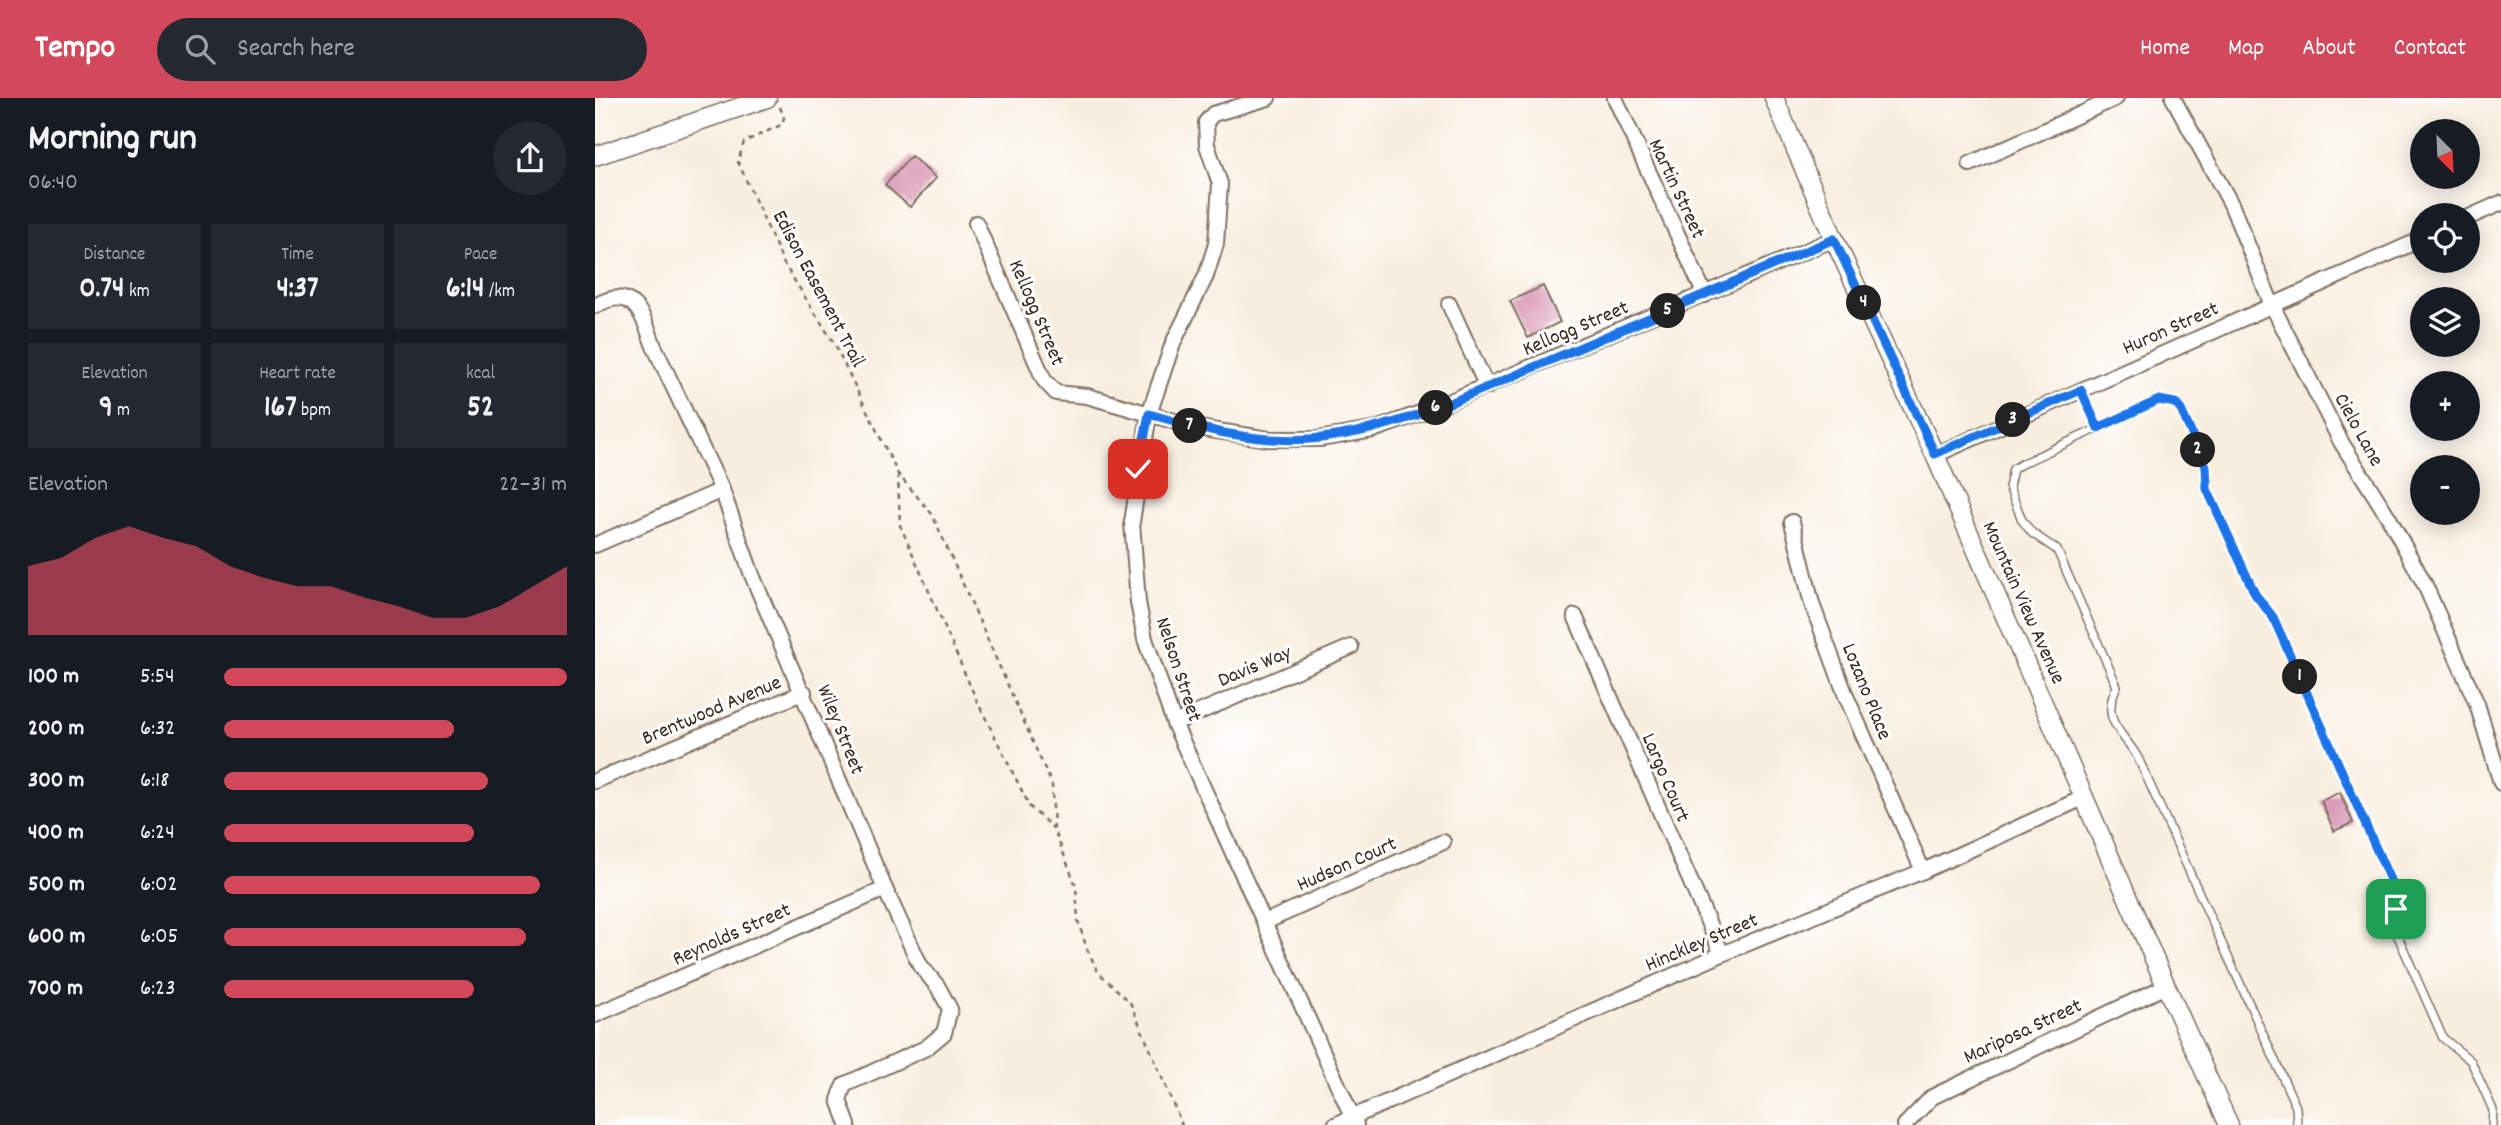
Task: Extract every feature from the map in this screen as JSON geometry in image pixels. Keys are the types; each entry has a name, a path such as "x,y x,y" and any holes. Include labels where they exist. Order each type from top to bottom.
{"street":[{"path":"595,156 767,98"},
{"name":"Nelson Street","path":"1268,98 1213,114 1206,122 1207,145 1220,184 1216,244 1206,276 1173,343 1149,414 1132,523 1135,576 1145,639 1174,723 1355,1121"},
{"name":"Martin Street","path":"1615,98 1705,295"},
{"name":"Mountain View Avenue","path":"1775,98 1834,239 1935,454 2165,986 2229,1125"},
{"path":"1969,164 2116,98"},
{"name":"Cielo Lane","path":"2173,98 2231,204 2272,305 2341,442 2389,518 2425,585 2477,704 2501,783"},
{"path":"2480,212 2501,203"},
{"name":"Kellogg Street","path":"976,223 1044,380 1056,393 1087,396 1198,428 1269,439 1319,439 1373,430 1487,387 1834,239"},
{"name":"Huron Street","path":"1935,454 2410,244"},
{"name":"Wiley Street","path":"595,306 606,299 627,299 637,306 647,324 653,344 722,490 752,575 804,692 885,889 920,965 950,1009 944,1034 926,1048 843,1085 839,1100 848,1125"},
{"path":"1449,304 1487,387"},
{"path":"595,545 722,490"},
{"name":"Lozano Place","path":"1792,522 1812,604 1846,696 1923,871"},
{"name":"Largo Court","path":"1574,616 1721,954"},
{"name":"Davis Way","path":"1174,723 1351,647"},
{"name":"Brentwood Avenue","path":"595,780 804,692"},
{"name":"Hinckley Street","path":"1335,1125 1355,1121 1721,954 1923,871 2085,797"},
{"name":"Hudson Court","path":"1265,922 1443,842"},
{"name":"Reynolds Street","path":"595,1015 885,889"},
{"name":"Mariposa Street","path":"1905,1125 1931,1097 2165,986"}],"lane":[{"path":"2081,390 2098,428"},
{"path":"2297,1125 2296,1107 2150,783 2136,753 2123,740 2112,717 2112,695 2117,686 2057,550 2032,533 2022,520 2009,487 2013,469 2159,400 2175,403 2181,410 2206,466 2207,489 2255,594 2273,617 2395,891 2397,900 2393,925 2443,1038 2471,1061 2493,1111 2492,1125"}],"path":[{"name":"Edison Easement Trail","path":"775,98 784,118 781,125 744,142 738,162 784,264 834,343 898,474 932,514 1052,785 1054,828 1076,886 1078,921 1087,949 1098,972 1130,1002 1182,1125"},
{"name":"Edison Easement Trail","path":"898,474 901,525 976,699 1025,799 1054,828"}],"building":[{"path":"911,156 936,178 910,207 885,185"},
{"path":"1543,286 1560,322 1528,338 1510,301"},
{"path":"2340,792 2353,823 2334,831 2321,801"}],"route":[{"path":"1138,469 1149,414 1198,428 1269,439 1319,439 1373,430 1487,387 1834,239 1935,454 2081,390 2098,428 2159,400 2175,403 2181,410 2206,466 2207,489 2258,601 2273,617 2395,891 2396,909"}]}
